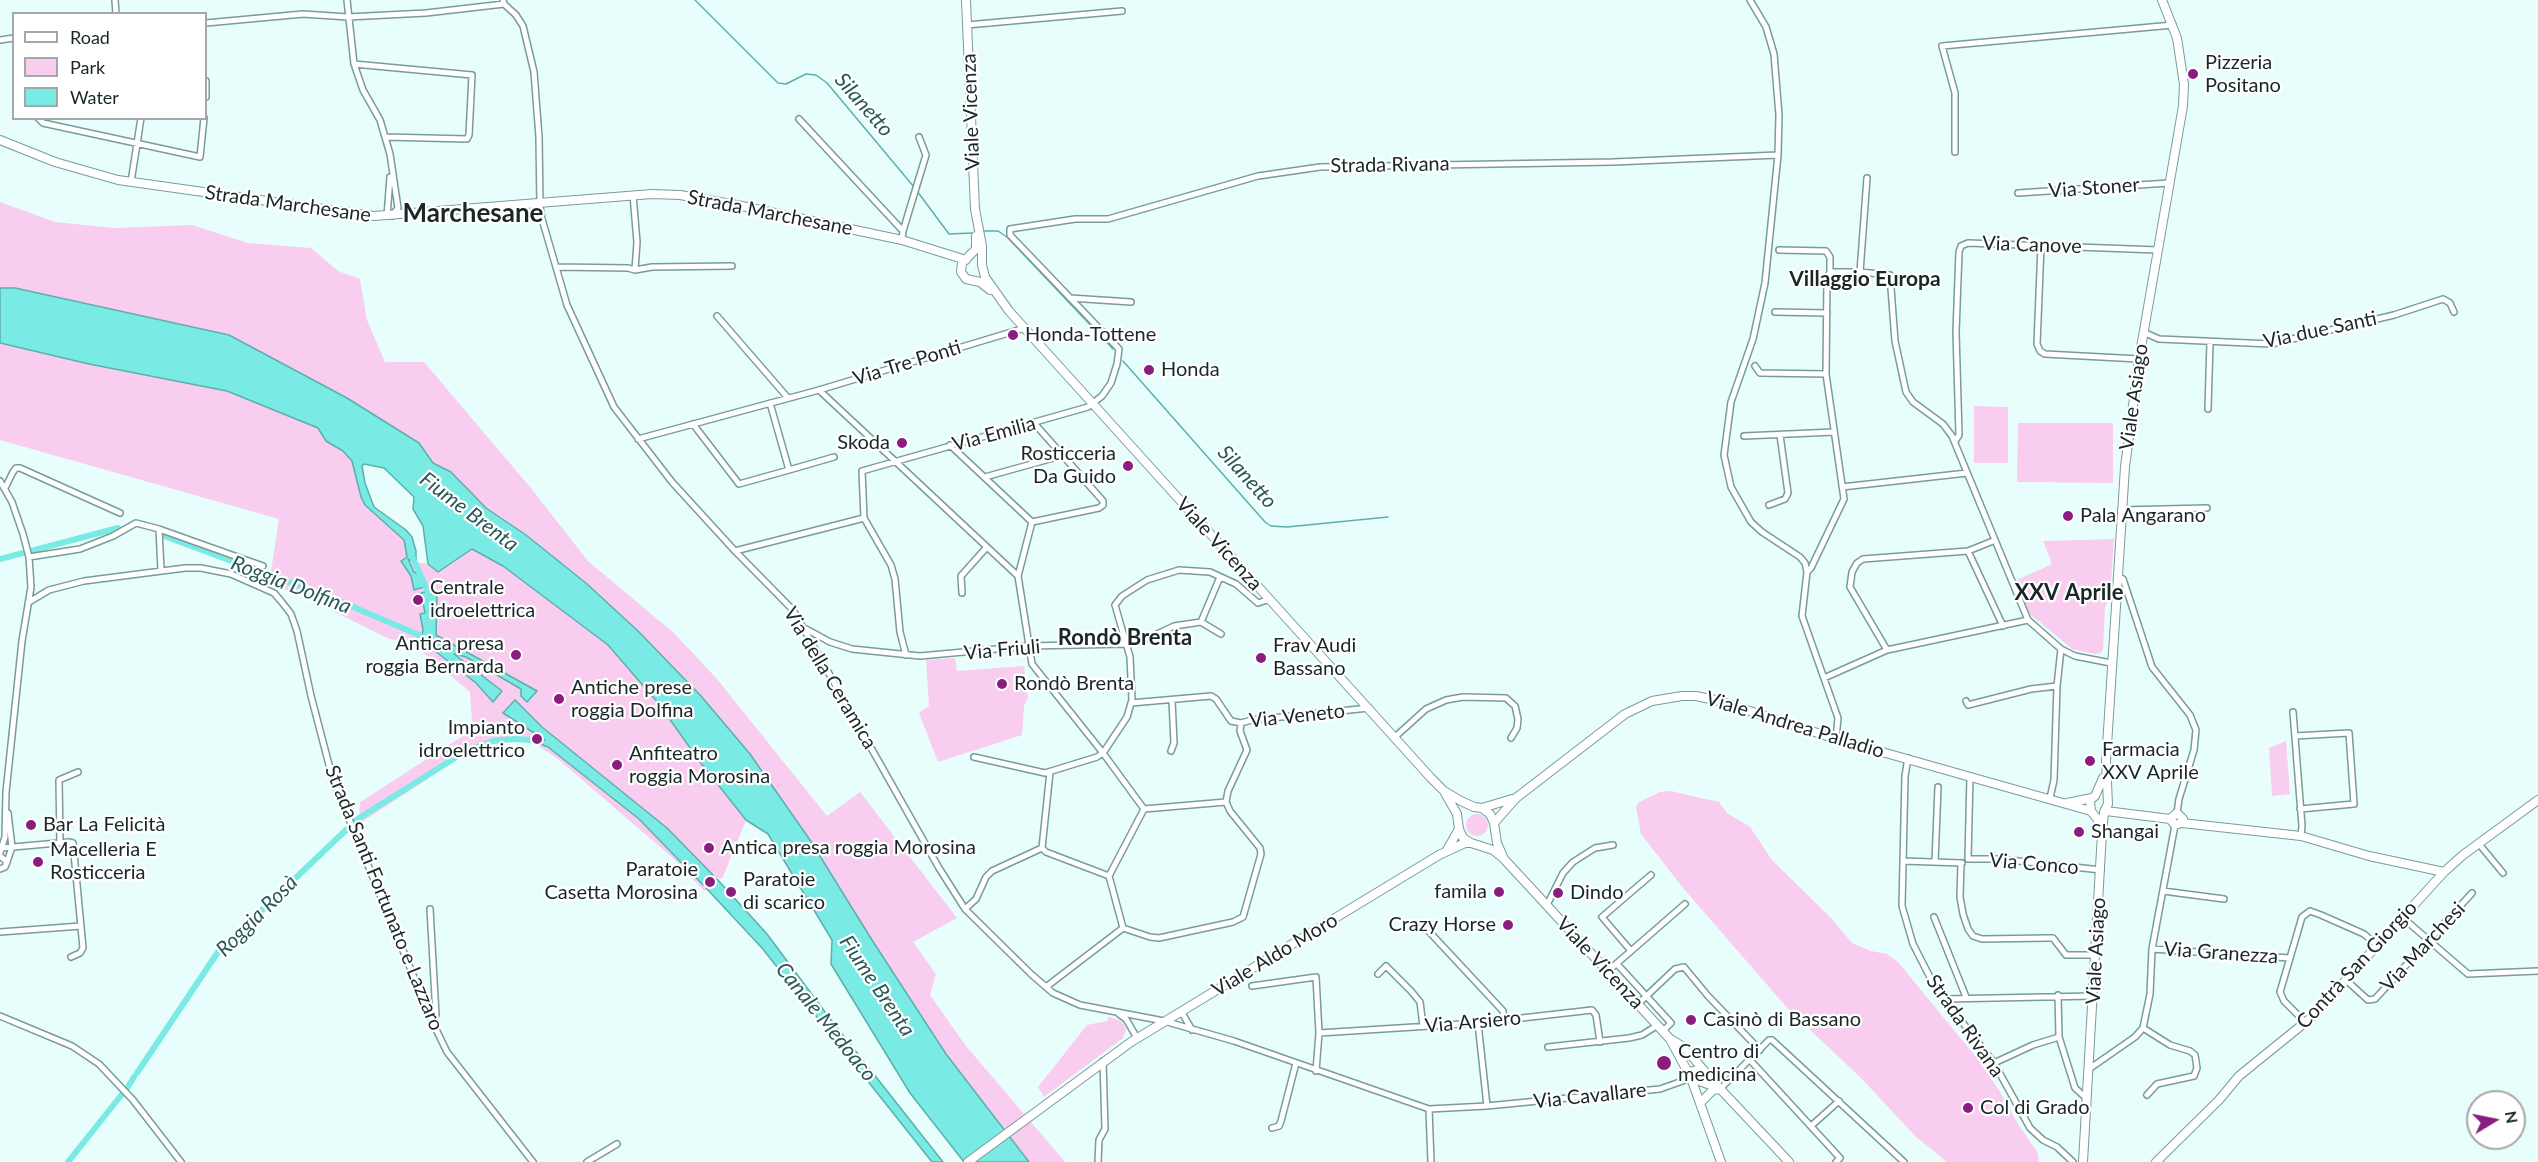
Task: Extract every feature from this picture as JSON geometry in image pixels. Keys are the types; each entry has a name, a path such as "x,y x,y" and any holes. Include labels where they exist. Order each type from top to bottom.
{"main road":[{"name":"Viale Vicenza","path":"966,0 976,249 961,267 964,277 983,284 996,295 1444,791 1454,808 1463,838 1493,850 1504,859 1661,1028 1670,1039 1690,1075 1720,1162"},
{"name":"Viale Asiago","path":"2083,1162 2102,832 2107,800 2105,774 2121,510 2143,332 2183,106 2184,84 2177,38 2162,0"},
{"name":"Strada Marchesane","path":"0,140 55,162 132,182 389,216 661,194 701,198 902,240 968,259"},
{"name":"Viale Vicenza","path":"976,223 982,246 982,268 996,295"},
{"name":"Strada Marchesane","path":"940,251 961,267"},
{"path":"968,259 978,260 982,268 979,278 973,280"},
{"name":"Viale Andrea Palladio","path":"1494,827 1516,798 1625,714 1647,703 1682,696 1708,698 1836,739 2093,811"},
{"name":"Viale Asiago","path":"2102,832 2089,803 2105,774"},
{"name":"Viale Vicenza","path":"1444,791 1490,814 1497,843 1504,859"},
{"path":"2093,797 2101,795 2136,816"},
{"name":"Viale Andrea Palladio","path":"2064,803 2093,797"},
{"name":"Viale Andrea Palladio","path":"1478,808 1516,798"},
{"name":"Contrà San Giorgio","path":"2156,1162 2219,1100 2239,1076 2306,1023 2444,872 2538,800"},
{"path":"1448,850 1464,812 1478,808"},
{"path":"2093,811 2301,836 2369,856 2444,872"},
{"path":"2175,822 2183,818 2177,813"},
{"path":"1474,843 1487,840 1494,827"},
{"name":"Viale Aldo Moro","path":"968,1162 1037,1109 1137,1038 1448,850 1474,843"},
{"path":"1670,1039 1685,1048 1709,1077"},
{"path":"1690,1075 1700,1070 1709,1077 1789,1162"},
{"path":"1690,1075 1720,1089"},
{"path":"1700,1103 1713,1090 1720,1089"}],"street":[{"path":"347,0 354,64 363,90 380,120 392,164 398,208 389,216"},
{"path":"1750,0 1766,27 1774,54 1779,115 1778,155 1765,283 1754,339 1731,402 1724,455 1731,487 1751,522 1761,532 1800,557 1805,563 1807,572 1802,616 1838,718 1836,739"},
{"path":"207,22 303,14 348,17 426,13 504,2"},
{"name":"Via della Ceramica","path":"504,2 523,26 534,72 542,219 567,304 614,407 672,482 735,551 779,594 805,628 939,868 965,909 1046,987 1061,998 1080,1005 1164,1022"},
{"path":"967,25 1122,11"},
{"path":"1955,152 1955,93 1942,46 2173,25"},
{"path":"354,64 472,75 467,139 385,137"},
{"name":"Strada Marchesane","path":"799,119 903,231"},
{"path":"40,120 43,123 200,157 204,120"},
{"path":"132,182 141,120"},
{"path":"902,240 926,155 919,137"},
{"name":"Strada Rivana","path":"1070,298 1010,235 1010,229 1075,219 1108,219 1241,180 1320,167 1613,162 1778,155"},
{"path":"389,216 392,164"},
{"path":"1860,272 1867,178"},
{"name":"Via Stoner","path":"2018,194 2169,183"},
{"path":"633,195 637,242 635,270"},
{"path":"396,197 403,207 416,215"},
{"name":"Via Canove","path":"1954,441 1959,435 1956,347 1960,249 1968,243 2158,250"},
{"path":"2041,246 2037,344 2040,351 2045,354 2139,359"},
{"path":"1779,250 1826,251 1830,257 1830,272 1827,277 1826,374 1843,502 1807,572"},
{"path":"557,267 635,270 652,267 732,266"},
{"path":"1830,272 1890,275 1895,341 1906,392 1913,402 1943,424 1954,441 2028,620 2061,649 2075,657 2111,663"},
{"path":"1070,298 1131,302"},
{"path":"1070,298 1119,349 1118,364 1111,383 1093,405"},
{"name":"Via due Santi","path":"2143,332 2159,339 2271,344 2394,315 2443,300 2450,303 2454,312"},
{"path":"1775,312 1827,313"},
{"path":"717,315 788,398"},
{"name":"Via Tre Ponti","path":"638,439 819,390 1025,328"},
{"path":"2208,408 2210,342"},
{"path":"1755,366 1760,373 1826,374"},
{"path":"819,390 1018,576"},
{"path":"770,403 789,470"},
{"name":"Via Emilia","path":"864,518 862,471 1093,405"},
{"path":"1032,522 1099,508 1103,505 1103,501 1034,423"},
{"path":"693,424 739,484 834,457"},
{"path":"1744,436 1834,432"},
{"path":"1769,505 1785,499 1788,493 1780,435"},
{"path":"950,446 1032,522"},
{"path":"985,477 1064,455"},
{"path":"5,488 16,468 20,468 120,513"},
{"path":"1842,488 1967,473"},
{"path":"0,481 18,518 27,547 31,591 22,641 3,792 12,847 6,866 0,871"},
{"path":"2121,510 2207,508"},
{"path":"735,551 864,518 893,572 900,632 906,655"},
{"path":"1032,522 1018,576 1032,664 1144,809"},
{"path":"28,556 80,549 113,536 136,523 159,528 263,566"},
{"path":"159,528 160,570"},
{"path":"1887,650 1850,588 1852,572 1857,563 1863,559 1968,551 1994,541"},
{"path":"962,593 961,576 986,548"},
{"path":"1968,551 2003,626"},
{"name":"Strada Santi Fortunato e Lazzaro","path":"28,602 49,591 103,577 201,568 231,574 273,593 291,614 297,630 333,780 432,1021 447,1052 533,1162"},
{"path":"974,757 1045,773 1097,757 1103,753 1127,717 1131,703 1130,657 1115,605 1122,596 1147,580 1179,570 1210,572 1236,584 1258,603 1270,599"},
{"path":"2117,576 2122,579 2152,667 2190,715 2196,730 2194,750 2177,813"},
{"path":"1220,577 1201,622 1212,626 1221,634"},
{"name":"Strada Santi Fortunato e Lazzaro","path":"31,591 49,591"},
{"path":"1824,678 1887,650 2028,620"},
{"name":"Via Friuli","path":"805,628 830,642 852,648 906,655 1029,646 1126,644 1142,640 1174,626 1201,622"},
{"path":"2050,798 2055,780 2057,686 2061,649"},
{"path":"1966,701 1968,705 2031,689 2057,686"},
{"name":"Via Veneto","path":"1131,703 1211,696 1216,699 1231,722 1241,723 1369,708"},
{"path":"1395,737 1426,709 1446,700 1462,697 1506,698 1515,706 1518,719 1517,729 1511,738"},
{"path":"1171,751 1174,743 1172,700"},
{"path":"2293,712 2301,836"},
{"path":"1123,928 1150,938 1159,938 1233,922 1243,917 1261,854 1260,848 1230,811 1226,802 1228,791 1247,750 1240,731 1241,723"},
{"path":"2295,736 2349,733 2354,804 2300,809"},
{"name":"Strada Rivana","path":"1908,758 1905,776 1902,906 1913,944 1926,972 1994,1063 2030,1128 2043,1140 2057,1146 2073,1162"},
{"path":"60,843 58,780 78,772"},
{"path":"1042,849 1050,772"},
{"path":"1903,861 1961,864 1968,859 1970,776"},
{"path":"1935,862 1938,787"},
{"path":"1144,809 1226,802"},
{"path":"6,806 1,852 6,862"},
{"path":"1123,928 1109,876 1144,809"},
{"path":"2089,1069 2135,1037 2143,1028 2150,994 2152,949 2175,822"},
{"path":"1,852 12,847 73,843 83,948 80,953 71,957"},
{"path":"2479,844 2503,873"},
{"path":"1547,906 1563,873 1573,862 1595,848 1613,845"},
{"path":"965,909 976,899 986,877 992,871 1042,849"},
{"path":"1042,849 1109,876"},
{"name":"Via Conco","path":"1968,859 2000,859 2101,870"},
{"path":"1961,864 1960,897 1968,929 1973,936 1983,939 2048,938 2053,939 2066,955 2095,955"},
{"path":"1631,951 1602,917 1651,875"},
{"path":"2163,891 2224,899"},
{"name":"Via Marchesi","path":"2346,980 2368,1000 2375,999 2472,893"},
{"path":"1608,971 1685,904"},
{"path":"430,909 436,1015 432,1021"},
{"path":"2306,1023 2284,1001 2280,992 2302,917 2310,911 2364,934 2378,945"},
{"path":"1934,917 1966,997"},
{"path":"2403,918 2468,974 2538,971"},
{"path":"1422,924 1503,1011 1504,1021"},
{"path":"0,932 81,926"},
{"path":"1046,987 1123,928"},
{"name":"Via Granezza","path":"2152,949 2290,958"},
{"name":"Viale Vicenza","path":"1617,964 1671,1023 1661,1028"},
{"path":"1378,974 1386,966 1411,991 1420,1002 1423,1026"},
{"path":"1638,1004 1675,969 1684,967 1708,996 1760,1050"},
{"path":"1252,986 1316,977 1319,1033 1316,1071"},
{"path":"2058,995 2059,1036 2075,1088 2085,1097"},
{"path":"1946,999 2093,996"},
{"name":"Via Arsiero","path":"1319,1033 1504,1021 1592,1010 1596,1015 1600,1042"},
{"path":"1180,1011 1193,1031"},
{"path":"1118,1013 1126,1019 1137,1038"},
{"path":"0,1016 72,1046 99,1064 126,1092 181,1162"},
{"name":"Via Cavallare","path":"1164,1022 1245,1044 1316,1071 1429,1109 1487,1106 1660,1089 1690,1075"},
{"path":"1478,1023 1487,1106"},
{"path":"1548,1047 1642,1035 1661,1028"},
{"path":"2143,1028 2170,1045 2190,1051 2195,1055 2197,1068 2194,1076 2157,1084 2147,1095"},
{"path":"1994,1063 2059,1036"},
{"path":"1720,1089 1769,1040 1774,1041 1904,1162"},
{"path":"1750,1060 1840,1158 1836,1162"},
{"path":"1098,1162 1099,1140 1105,1129 1103,1061"},
{"path":"1272,1128 1279,1126 1281,1121 1296,1063"},
{"path":"1811,1126 1839,1101"},
{"path":"1429,1109 1431,1162"},
{"path":"587,1162 617,1144"}],"green space":[{"path":"0,202 55,222 114,228 192,225 248,243 311,248 338,271 360,279 367,320 385,362 424,362 530,487 588,561 674,633 717,679 827,816 860,792 957,918 913,942 936,974 930,995 966,1046 1065,1162 1029,1162 946,1054 810,840 750,754 701,696 638,631 587,584 526,535 486,508 451,472 433,463 419,443 347,398 112,310 15,288 0,288"},
{"path":"0,343 89,364 227,391 318,428 326,441 343,451 352,461 361,497 404,540 407,558 428,564 438,571 472,549 503,566 608,645 659,704 700,762 746,820 722,879 718,878 704,891 674,859 558,759 537,745 520,741 496,743 467,753 359,824 360,802 466,734 472,724 470,692 410,642 389,639 301,595 269,584 279,519 0,440"},
{"path":"1974,406 2008,407 2008,463 1974,463"},
{"path":"2018,423 2113,423 2113,483 2017,482"},
{"path":"2114,539 2110,597 2105,607 2103,649 2101,653 2095,654 2072,649 2030,614 2015,581 2052,564 2043,541"},
{"path":"955,658 957,671 1024,666 1028,698 1024,706 1022,735 938,762 919,713 929,706 926,660"},
{"path":"2286,741 2290,794 2272,796 2269,748"},
{"path":"1671,791 1719,802 1727,813 1750,827 1772,860 1832,919 1852,943 1871,951 1887,954 1898,962 1976,1057 2038,1153 2039,1162 1947,1162 1915,1136 1862,1079 1789,1010 1683,888 1641,834 1636,807 1639,802 1660,792"},
{"path":"1477,814 1485,817 1488,825 1485,833 1477,836 1469,833 1466,825 1469,817"},
{"path":"1109,1017 1120,1020 1124,1025 1126,1030 1123,1038 1044,1097 1038,1087 1087,1025 1107,1021"}],"water":[{"name":"Fiume Brenta","path":"0,288 15,288 229,335 347,398 419,443 433,463 451,472 486,508 526,535 587,584 638,631 701,696 750,754 810,840 946,1054 1029,1162 964,1162 910,1093 831,964 832,940 768,834 746,820 700,762 659,704 608,645 503,566 472,549 438,572 428,564 423,526 413,509 414,497 384,468 364,464 362,466 365,483 374,507 412,537 416,562 408,559 414,572 422,576 424,587 414,590 411,576 401,561 407,557 404,540 365,505 352,461 343,451 326,441 318,428 227,391 89,364 0,343"},
{"path":"421,593 436,595 437,598 436,635 537,691 527,702 521,696 521,689 466,657 454,654 502,691 493,702 476,683 421,640 423,630 420,614 425,613"},
{"path":"515,700 542,727 667,828 713,875 703,885 639,819 548,747 538,743 540,738 545,740 503,713"},
{"name":"Canale Medoaco","path":"717,879 767,934 828,1016 943,1162 932,1162 762,948 706,888"}],"waterway":[{"name":"Silanetto","path":"695,0 778,83 786,84 806,74 816,75 827,83 914,187"},
{"name":"Silanetto","path":"917,191 949,234 972,233"},
{"name":"Silanetto","path":"982,231 998,231 1007,237 1113,349"},
{"name":"Silanetto","path":"1123,361 1271,526 1287,527 1388,517"},
{"name":"Roggia Dolfina","path":"0,559 118,528"},
{"name":"Roggia Dolfina","path":"164,536 337,600 419,635"},
{"name":"Canale Medoaco","path":"411,554 428,592 428,600"},
{"name":"Roggia Rosà","path":"356,820 466,751 493,741 533,740"},
{"name":"Roggia Rosà","path":"137,1073 218,952 347,829"},
{"name":"Roggia Rosà","path":"128,1087 134,1077"},
{"name":"Roggia Rosà","path":"68,1162 123,1093"}],"place":[{"name":"Pizzeria Positano","path":"2193,74"},
{"name":"Honda-Tottene","path":"1013,335"},
{"name":"Honda","path":"1149,370"},
{"name":"Skoda","path":"902,443"},
{"name":"Rosticceria Da Guido","path":"1128,466"},
{"name":"Pala Angarano","path":"2068,516"},
{"name":"Centrale idroelettrica","path":"418,600"},
{"name":"Antica presa roggia Bernarda","path":"516,655"},
{"name":"Frav Audi Bassano","path":"1261,658"},
{"name":"Rondò Brenta","path":"1002,684"},
{"name":"Antiche prese roggia Dolfina","path":"559,699"},
{"name":"Impianto idroelettrico","path":"537,739"},
{"name":"Farmacia XXV Aprile","path":"2090,761"},
{"name":"Anfiteatro roggia Morosina","path":"617,765"},
{"name":"Bar La Felicità","path":"31,825"},
{"name":"Shangai","path":"2079,832"},
{"name":"Antica presa roggia Morosina","path":"709,848"},
{"name":"Macelleria E Rosticceria","path":"38,862"},
{"name":"Paratoie Casetta Morosina","path":"710,882"},
{"name":"Paratoie di scarico","path":"731,892"},
{"name":"famila","path":"1499,892"},
{"name":"Dindo","path":"1558,893"},
{"name":"Crazy Horse","path":"1508,925"},
{"name":"Casinò di Bassano","path":"1691,1020"},
{"name":"Centro di medicina","path":"1664,1063"},
{"name":"Col di Grado","path":"1968,1108"}],"district":[{"name":"Marchesane","path":"473,214"},
{"name":"Villaggio Europa","path":"1865,279"},
{"name":"XXV Aprile","path":"2069,593"},
{"name":"Rondò Brenta","path":"1125,638"}]}
